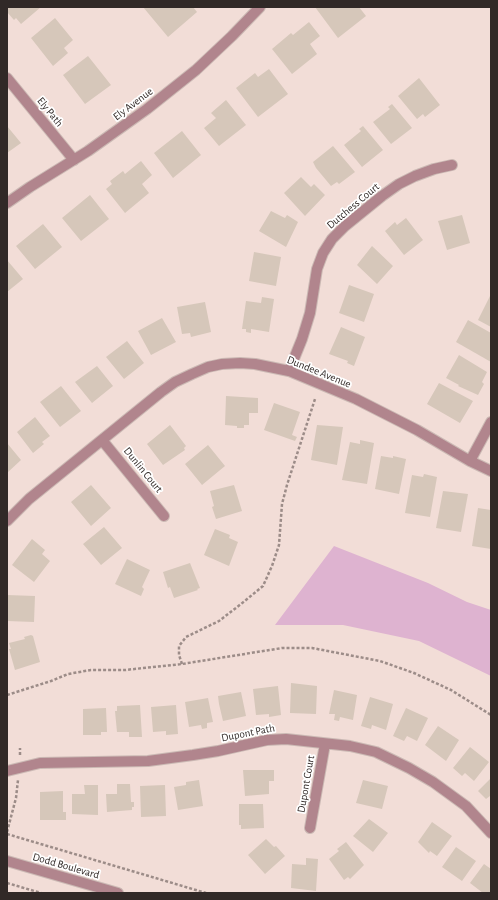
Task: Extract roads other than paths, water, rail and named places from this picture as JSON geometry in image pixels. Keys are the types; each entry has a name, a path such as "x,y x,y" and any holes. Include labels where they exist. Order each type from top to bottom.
{"street":[{"name":"Ely Avenue","path":"7,203 121,128 180,83 232,36 249,11 260,7"},
{"name":"Ely Path","path":"7,78 74,160"},
{"name":"Dutchess Court","path":"289,371 310,313 317,269 323,253 332,239 345,226 399,184 434,169 452,165"},
{"name":"Dundee Avenue","path":"7,521 29,499 170,385 192,374 222,364 240,363 271,366 289,371 356,399 417,430 470,461 491,471"},
{"path":"470,461 491,422"},
{"name":"Dunlin Court","path":"102,440 164,516"},
{"name":"Dupont Path","path":"7,771 40,763 148,761 218,751 267,740 286,739 350,746 376,752 409,768 433,782 466,806 491,833"},
{"name":"Dupont Court","path":"310,828 325,744"},
{"name":"Dodd Boulevard","path":"7,861 118,893"}]}
